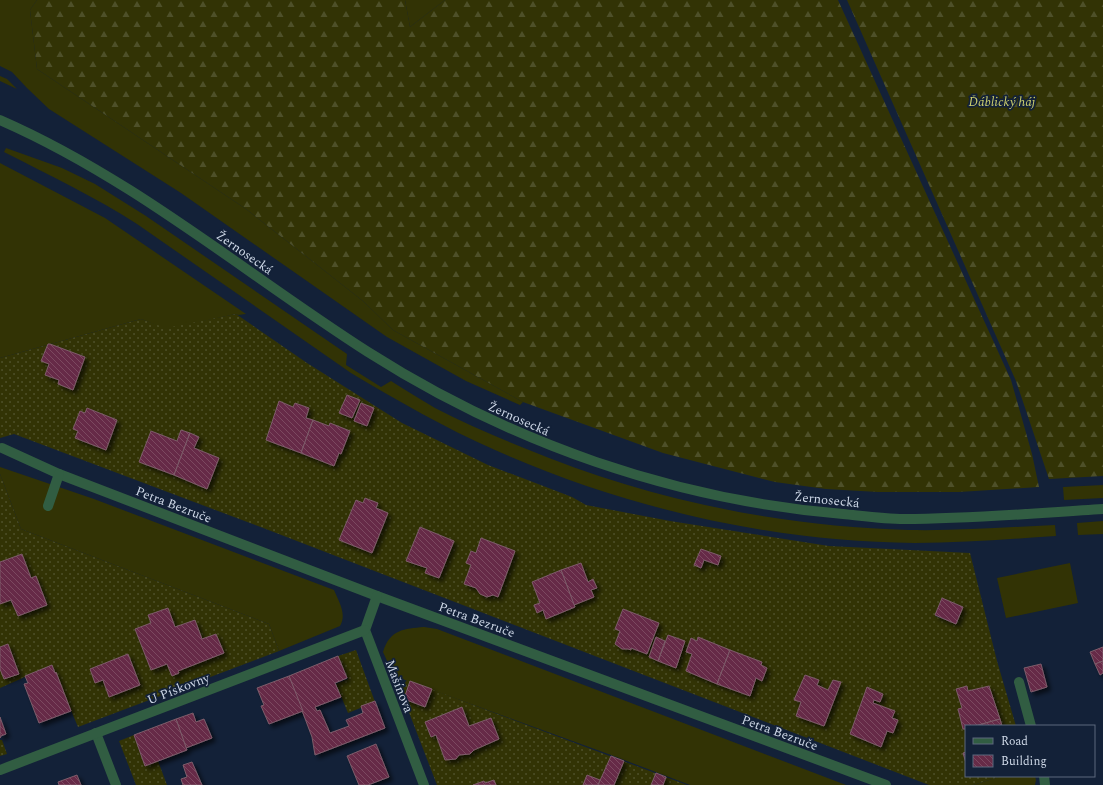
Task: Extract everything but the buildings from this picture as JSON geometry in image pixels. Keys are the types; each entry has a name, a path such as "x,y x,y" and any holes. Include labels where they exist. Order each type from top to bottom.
{"street":[{"name":"Žernosecká","path":"0,120 30,133 94,167 213,245 327,325 370,353 439,394 500,424 576,456 665,484 724,497 797,510 901,519 981,517 1103,509"},
{"name":"Petra Bezruče","path":"2,448 59,474 377,596 886,785"},
{"path":"48,506 59,474"},
{"path":"366,630 377,596"},
{"name":"U Pískovny","path":"0,770 366,630"},
{"name":"Mašínova","path":"366,630 424,785"},
{"path":"1019,682 1031,725"},
{"path":"96,733 116,785"}],"green space":[{"path":"0,0 37,0 30,10 37,69 246,209 363,301 393,330 523,402 520,405 466,381 387,337 181,193 49,109 12,72 0,66"},
{"path":"37,0 405,0 410,27 445,0 838,0 1011,380 1032,454 1039,487 959,492 878,492 826,489 775,482 663,453 523,402 393,330 363,301 246,209 37,69 30,10"},
{"path":"405,0 445,0 410,27"},
{"name":"Ďáblický háj","path":"847,0 1103,0 1103,476 1049,479 1016,381"},
{"path":"0,76 7,79 17,89 0,81"},
{"path":"6,148 62,168 95,184 146,216 347,354 346,365 381,387 391,381 435,408 457,419 570,466 617,482 665,495 712,507 761,516 810,523 909,530 1055,525 1056,536 968,542 915,543 861,541 807,536 700,518 647,505 545,471 458,433 351,373 137,224 88,195 4,152"},
{"path":"0,163 105,218 246,314 236,314 166,329 141,319 0,358"},
{"path":"236,314 307,363 402,423 488,465 572,497 586,505 670,521 829,546 970,553 997,661 1016,725 965,725 965,777 999,777 973,785 929,785 271,531 14,434 0,438 0,358 141,319 166,328","holes":["942,598 963,607 956,624 935,616"]},
{"path":"0,467 94,499 334,590 342,612 342,622 340,626 279,651 269,624 21,529 0,474"},
{"path":"0,474 21,529 269,624 279,651 78,727 52,665 0,688"},
{"path":"1103,485 1103,498 1064,500 1063,487"},
{"path":"1103,521 1103,534 1078,535 1077,523"},
{"path":"1070,563 1078,603 1006,618 997,578"},
{"path":"424,627 437,629 846,785 690,785 394,676 383,652 386,644 399,632"},
{"path":"356,650 375,702 348,713 336,684 348,679 338,656"},
{"path":"407,680 687,785 437,785 400,689"},
{"path":"134,735 145,766 158,761 167,785 136,785 119,741"},
{"path":"0,740 2,740 7,754 0,756"},
{"path":"999,777 1035,777 1036,780 1035,785 973,785"}]}
